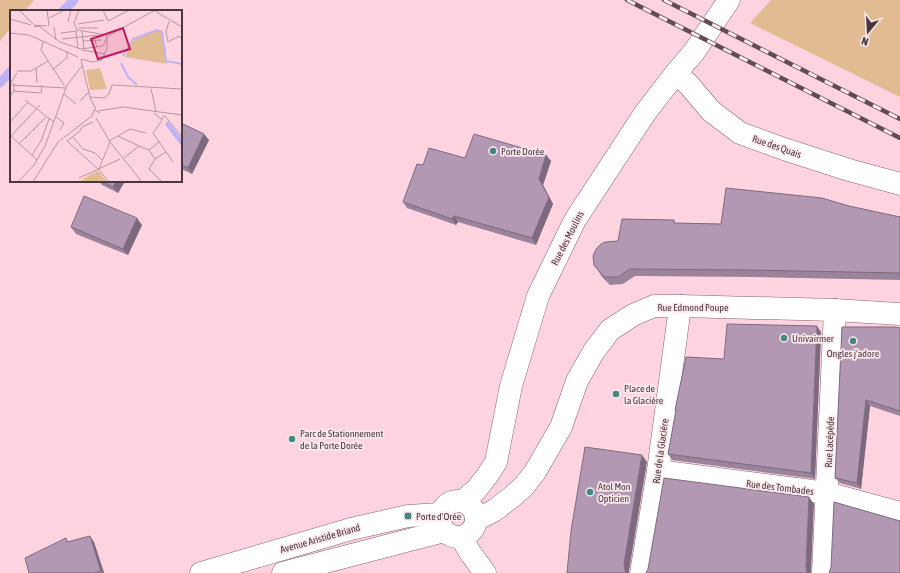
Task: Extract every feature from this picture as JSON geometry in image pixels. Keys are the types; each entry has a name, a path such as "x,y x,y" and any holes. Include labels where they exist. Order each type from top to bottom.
{"street":[{"name":"Rue des Moulins","path":"463,501 476,490 496,462 511,386 538,296 575,220 645,113 694,52 729,0"},
{"name":"Rue des Quais","path":"676,73 689,84 711,111 740,133 849,170 900,184"},
{"name":"Rue Edmond Poupe","path":"476,520 495,510 513,496 524,486 535,472 561,427 577,381 594,351 610,330 633,314 654,306 681,306 835,310 900,314"},
{"name":"Rue de la Glacière","path":"641,573 658,472 681,306"},
{"name":"Rue Lacépède","path":"823,573 835,310"},
{"name":"Rue des Tombades","path":"658,472 827,493 900,513"},
{"path":"283,573 448,527 466,535 471,531 476,520 473,508 463,501 451,502 442,509 448,527 469,551 485,573"},
{"name":"Avenue Aristide Briand","path":"201,573 351,529 408,516 448,527"}],"shaded area":[{"path":"0,0 34,0 26,10 10,10 10,29 0,41"},
{"path":"771,0 900,0 900,97 750,23"}],"building":[{"path":"182,123 204,134 188,168 182,165"},
{"path":"474,134 546,155 539,179 549,197 532,238 454,216 452,219 403,202 417,164 423,165 429,148 465,158"},
{"path":"103,182 116,182 113,187"},
{"path":"726,188 822,198 849,206 900,217 900,273 630,269 618,277 605,277 594,265 593,256 596,249 601,244 605,242 618,241 622,219 674,220 674,223 721,224"},
{"path":"84,196 137,218 123,249 71,227"},
{"path":"727,324 817,326 811,473 668,454 686,357 724,359"},
{"path":"842,327 900,328 900,411 866,400 857,483 835,478"},
{"path":"585,447 642,455 624,564 626,573 567,573 571,531"},
{"path":"664,478 809,497 806,566 808,573 646,573 648,569"},
{"path":"834,502 900,521 900,573 829,573 831,567"},
{"path":"90,536 101,571 94,573 29,573 25,558 66,538 67,542"}],"waterway":[{"path":"64,10 74,0"},
{"path":"0,83 10,72"}],"railway":[{"path":"627,0 900,138"},
{"path":"664,0 900,119"}],"place":[{"name":"Porte Dorée","path":"493,151"},
{"name":"Univairmer","path":"784,338"},
{"name":"Ongles j'adore","path":"853,341"},
{"name":"Place de la Glacière","path":"616,394"},
{"name":"Parc de Stationnement de la Porte Dorée","path":"292,439"},
{"name":"Atol Mon Opticien","path":"590,492"},
{"name":"Porte d'Orée","path":"408,516"}]}
